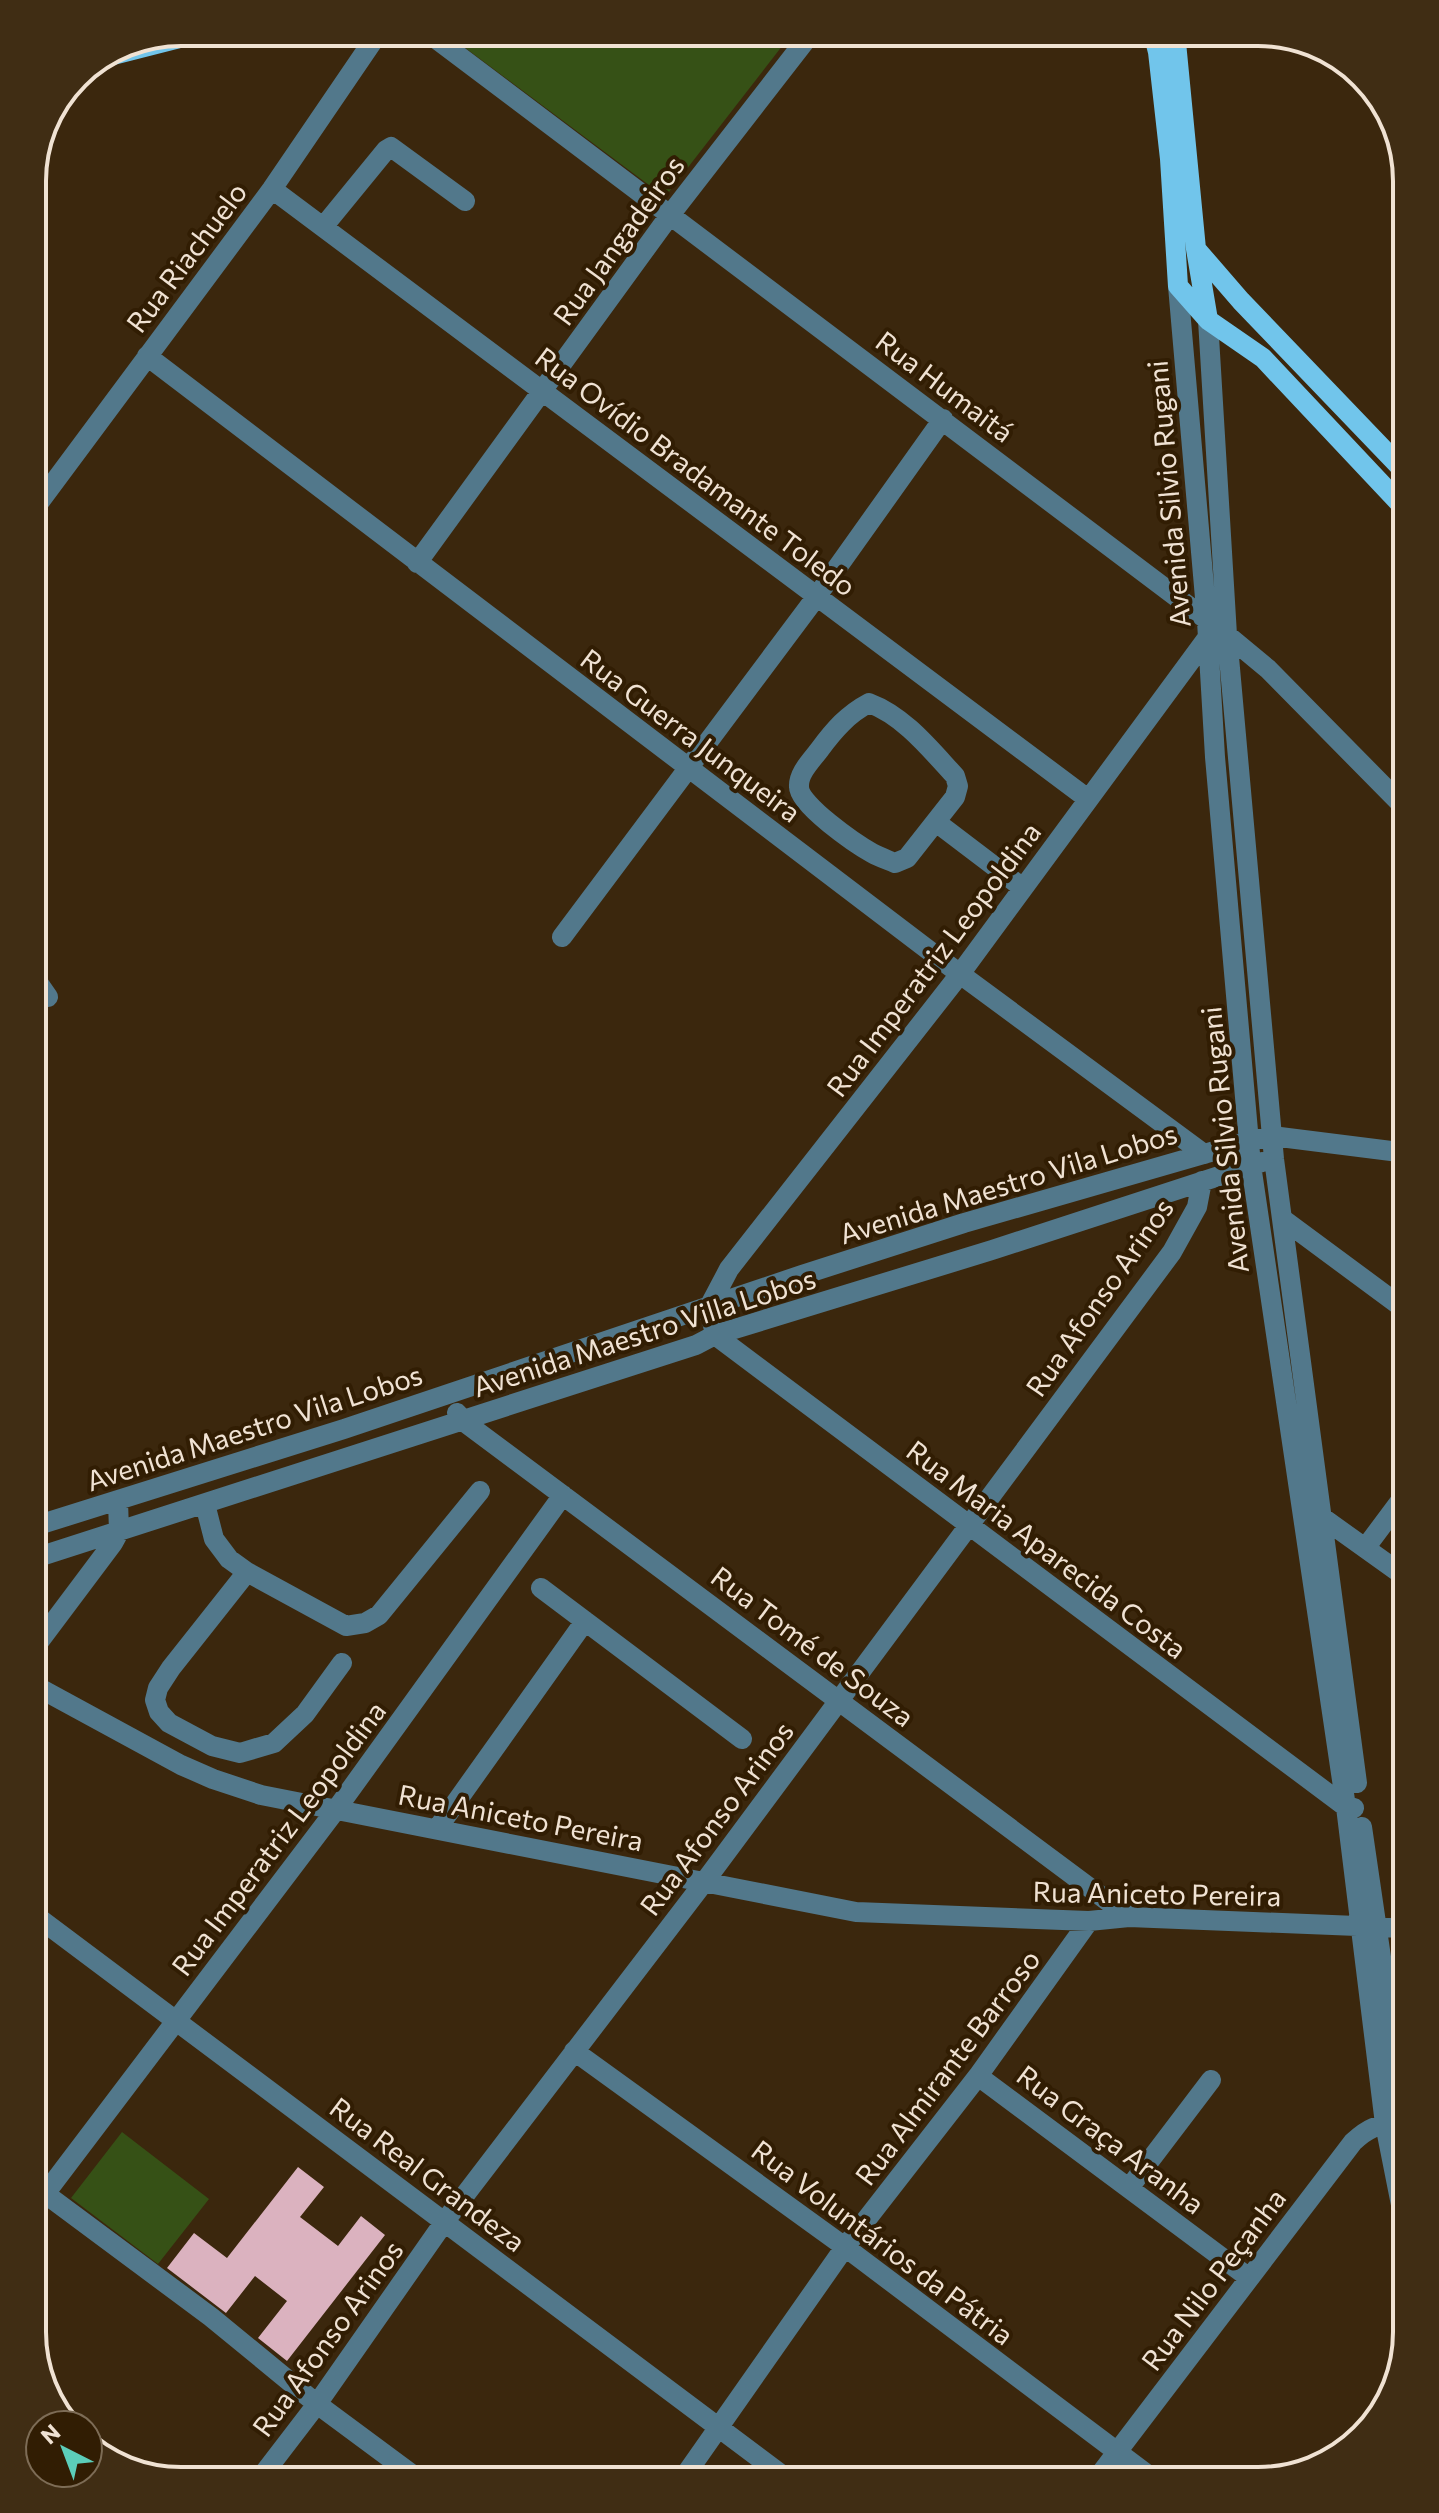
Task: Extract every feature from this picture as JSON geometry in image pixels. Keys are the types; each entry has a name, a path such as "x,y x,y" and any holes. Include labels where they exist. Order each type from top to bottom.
{"main road":[{"name":"Avenida Silvio Rugani","path":"1156,46 1170,159 1178,286"},
{"name":"Avenida Silvio Rugani","path":"1176,46 1196,249 1208,320"},
{"path":"1196,249 1241,301 1393,459"},
{"path":"1178,286 1208,320 1263,358 1393,496"}],"street":[{"name":"Rua Riachuelo","path":"46,493 272,189 369,46"},
{"name":"Rua Humaitá","path":"446,46 943,419 1289,689 1393,796"},
{"name":"Rua Jangadeiros","path":"417,563 670,215 801,46"},
{"path":"323,227 391,147 465,201"},
{"name":"Rua Ovídio Bradamante Toledo","path":"272,189 1088,799"},
{"name":"Avenida Silvio Rugani","path":"1178,286 1274,1159 1321,1516 1368,1927 1393,2079"},
{"name":"Avenida Silvio Rugani","path":"1208,320 1215,757 1251,1165 1301,1505 1353,1808"},
{"name":"Rua Guerra Junqueira","path":"147,356 960,974 1204,1154"},
{"path":"562,937 690,769 943,419"},
{"name":"Rua Imperatriz Leopoldina","path":"709,1307 729,1269 960,974 1214,631"},
{"path":"869,703 885,709 911,731 955,776 958,786 955,797 936,822 907,858 895,863 873,854 804,800 798,789 802,774 827,739 852,712 869,703"},
{"path":"936,822 1023,888"},
{"path":"1272,1136 1393,1151"},
{"name":"Avenida Maestro Vila Lobos","path":"46,1523 442,1396 964,1223 1272,1136"},
{"name":"Avenida Maestro Villa Lobos","path":"46,1555 696,1345 715,1335 1274,1159"},
{"name":"Rua Afonso Arinos","path":"269,2467 317,2404 445,2221 705,1881 1172,1252 1197,1207 1202,1181"},
{"path":"1284,1220 1393,1301"},
{"path":"709,1307 715,1335"},
{"name":"Rua Maria Aparecida Costa","path":"715,1335 1353,1808"},
{"name":"Rua Tomé de Souza","path":"442,1396 463,1421 1129,1917"},
{"path":"205,1504 214,1539 229,1559 346,1626 365,1623 379,1615 480,1491"},
{"name":"Rua Imperatriz Leopoldina","path":"46,2179 177,2020 335,1811 563,1495"},
{"path":"46,1632 119,1532 118,1500"},
{"path":"1301,1505 1393,1567"},
{"path":"1366,1547 1393,1511"},
{"path":"247,1572 158,1688 155,1700 159,1712 169,1723 212,1746 240,1753 274,1743 305,1714 342,1663"},
{"path":"541,1588 742,1739"},
{"path":"437,1829 585,1621"},
{"name":"Rua Aniceto Pereira","path":"46,1692 181,1765 261,1795 856,1912 1089,1921 1129,1917 1393,1928"},
{"name":"Rua Almirante Barroso","path":"691,2467 845,2247 978,2076 1089,1921"},
{"name":"Rua Real Grandeza","path":"46,1923 772,2467"},
{"name":"Rua Voluntários da Pátria","path":"574,2051 845,2247 1137,2467"},
{"name":"Rua Graça Aranha","path":"978,2076 1248,2277"},
{"path":"1129,2188 1211,2080"},
{"name":"Rua Nilo Peçanha","path":"1106,2467 1353,2142 1364,2132 1393,2129"},
{"path":"46,2195 211,2317 317,2404 402,2467"}],"green space":[{"path":"463,46 782,46 665,197"},
{"path":"122,2132 209,2199 158,2264 71,2198"}],"building":[{"path":"298,2167 324,2187 300,2217 338,2246 361,2216 385,2235 287,2361 258,2338 287,2301 255,2276 226,2313 167,2268 194,2233 227,2258"}]}
